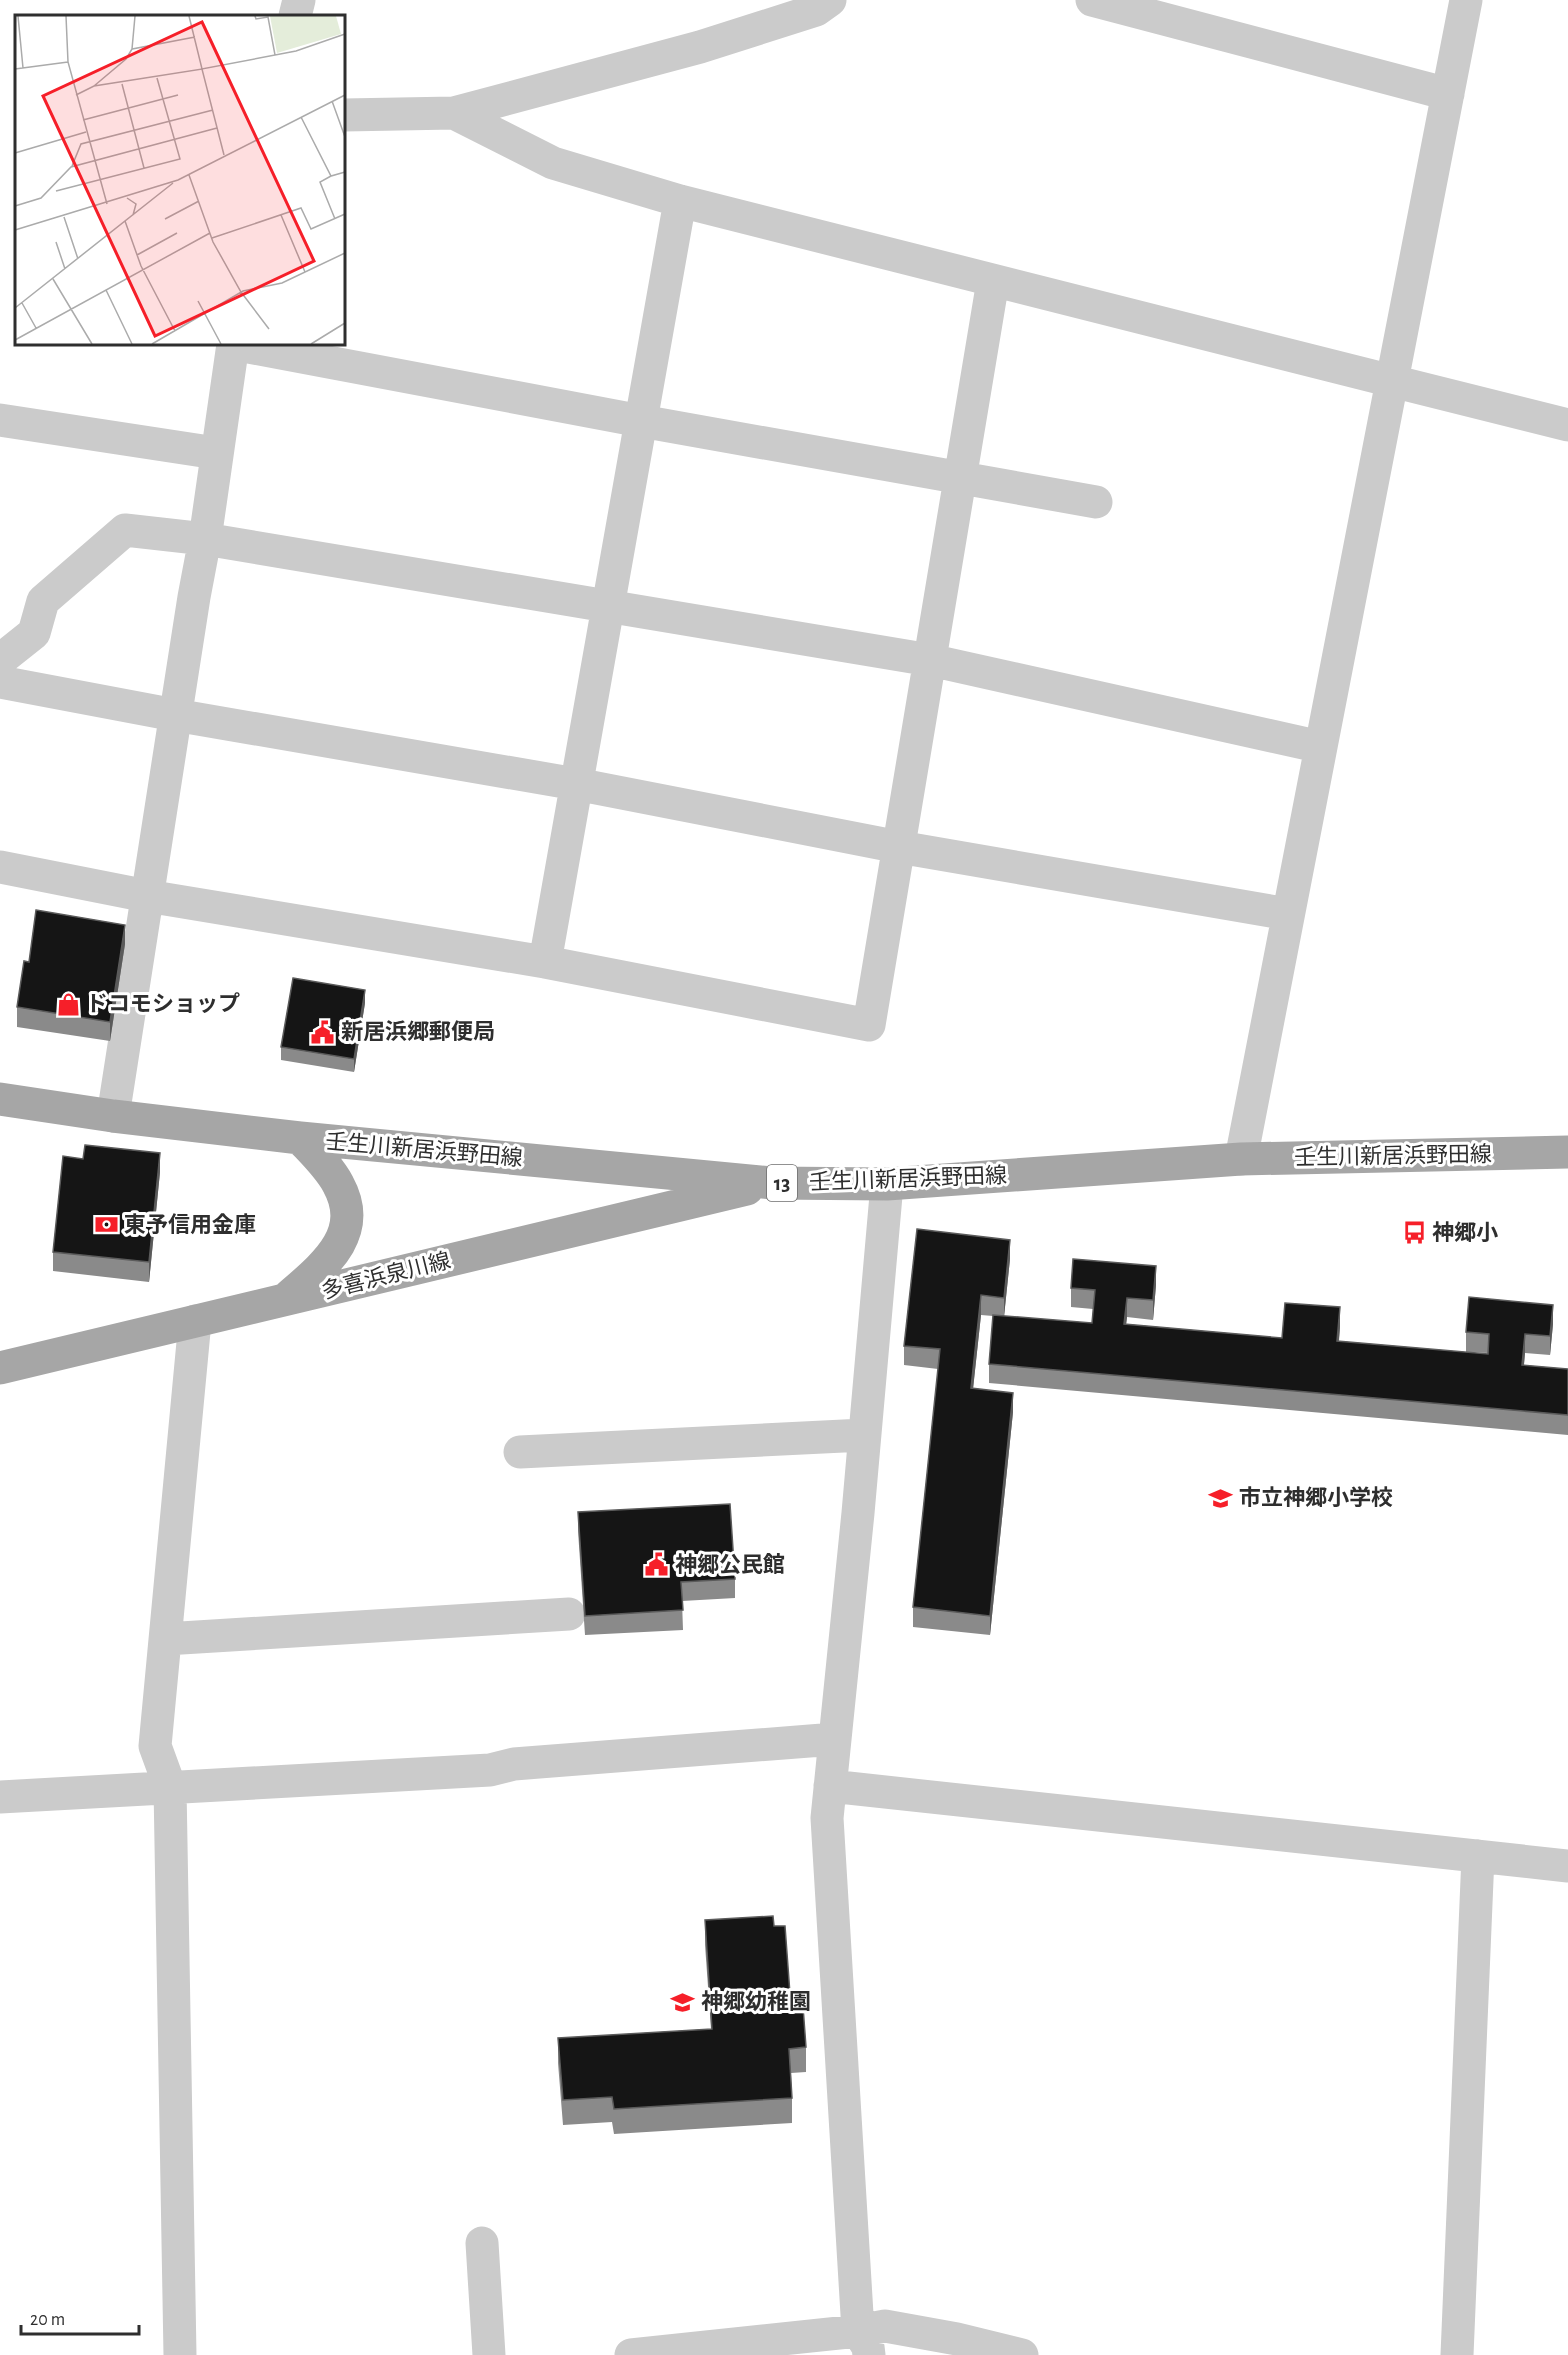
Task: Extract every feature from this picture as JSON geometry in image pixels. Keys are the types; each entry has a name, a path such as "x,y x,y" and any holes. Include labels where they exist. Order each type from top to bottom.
{"main road":[{"name":"壬生川新居浜野田線","path":"0,1099 113,1116 300,1138 772,1183 886,1184 1241,1159 1568,1152"},
{"path":"284,1301 333,1255 342,1238 347,1221 346,1202 337,1183 300,1138"},
{"name":"多喜浜泉川線","path":"0,1368 772,1183"}],"street":[{"path":"295,15 299,0"},
{"path":"345,115 453,113 700,47 816,10 830,0"},
{"path":"1092,0 1448,94"},
{"path":"1241,1159 1466,0"},
{"path":"453,113 553,163 680,201 1568,425"},
{"path":"545,962 610,608 680,201"},
{"path":"0,867 147,896 545,962 869,1025 993,280"},
{"path":"113,1116 175,715 205,539 233,345"},
{"path":"238,345 641,421 1096,501"},
{"path":"0,420 216,453"},
{"path":"0,660 34,633 43,601 125,530 205,539 930,660 1321,747"},
{"path":"0,682 175,715 576,784 899,847 1288,914"},
{"path":"864,2343 827,1818 886,1184"},
{"path":"180,2355 170,1787 155,1746 195,1321"},
{"path":"520,1452 864,1435"},
{"path":"165,1639 569,1614"},
{"path":"0,1797 490,1770 514,1764 835,1739"},
{"path":"830,1786 1568,1866"},
{"path":"1457,2355 1478,1856"},
{"path":"482,2243 489,2355"},
{"path":"631,2355 864,2343 885,2326 957,2339 1022,2355"}],"building":[{"name":"ドコモショップ","path":"36,910 125,925 110,1022 17,1007 24,961 29,962"},
{"path":"293,978 365,990 354,1059 281,1047"},
{"name":"東予信用金庫","path":"85,1145 160,1153 149,1262 53,1252 63,1156 83,1159"},
{"path":"917,1229 1010,1240 1004,1298 981,1295 971,1388 1013,1393 990,1616 913,1607 940,1349 904,1346"},
{"path":"1073,1259 1156,1266 1153,1300 1127,1298 1124,1324 1282,1338 1285,1303 1340,1307 1337,1341 1488,1354 1489,1334 1466,1332 1469,1297 1553,1305 1550,1336 1525,1334 1522,1365 1568,1369 1568,1415 989,1364 993,1315 1092,1323 1095,1290 1071,1288"},
{"name":"神郷公民館","path":"730,1504 735,1579 681,1582 683,1610 585,1616 578,1512"},
{"path":"773,1916 774,1926 785,1926 790,1994 802,1993 806,2047 789,2049 792,2098 614,2109 612,2097 563,2100 558,2038 712,2029 705,1920"}],"place":[{"name":"ドコモショップ","path":"68,1004"},
{"name":"新居浜郷郵便局","path":"323,1032"},
{"name":"東予信用金庫","path":"106,1225"},
{"name":"神郷小","path":"1414,1233"},
{"name":"市立神郷小学校","path":"1221,1498"},
{"name":"神郷公民館","path":"657,1565"},
{"name":"神郷幼稚園","path":"683,2002"}]}
